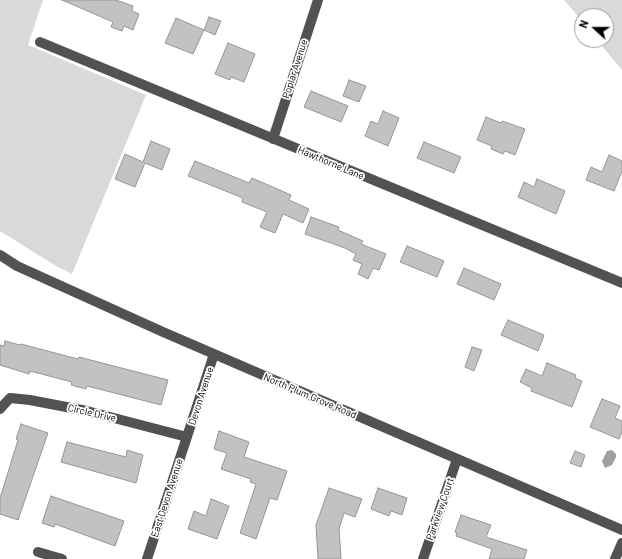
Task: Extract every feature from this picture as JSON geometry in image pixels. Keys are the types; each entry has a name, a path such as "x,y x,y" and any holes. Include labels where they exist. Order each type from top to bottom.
{"street":[{"name":"Poplar Avenue","path":"273,139 318,0"},
{"name":"Hawthorne Lane","path":"40,42 622,283"},
{"name":"North Plum Grove Road","path":"0,255 17,266 214,354 622,530"},
{"name":"Devon Avenue","path":"187,437 214,354"},
{"name":"Circle Drive","path":"0,409 10,398 30,400 87,412 187,437"},
{"name":"East Devon Avenue","path":"147,559 187,437"},
{"name":"Parkview Court","path":"425,558 457,459"},
{"path":"616,559 622,543"},
{"path":"38,552 62,559"}],"shaded area":[{"path":"0,0 43,0 28,45 146,95 72,274 56,266 0,231"},
{"path":"564,0 622,0 622,70 604,48 614,48 614,8 574,8 574,12"},
{"path":"612,450 616,454 616,457 612,465 605,468 602,461 607,451"}],"building":[{"path":"62,0 116,0 133,6 132,11 139,14 133,30 124,26 122,31 111,27 113,22"},
{"path":"209,17 221,21 215,35 204,30"},
{"path":"176,18 204,30 193,54 165,43"},
{"path":"228,43 255,54 244,82 231,77 230,80 215,74"},
{"path":"349,80 366,86 359,102 343,96"},
{"path":"311,91 348,106 341,122 304,107"},
{"path":"383,111 399,118 388,146 365,136 371,121 378,124"},
{"path":"486,117 501,123 502,121 525,129 515,155 505,151 503,154 491,149 492,146 477,140"},
{"path":"151,141 170,149 162,170 145,163 135,187 115,179 125,154 143,162"},
{"path":"424,142 461,157 454,173 417,158"},
{"path":"609,155 622,161 622,171 614,191 586,180 591,167 602,172"},
{"path":"195,161 249,183 252,178 291,195 289,200 309,209 303,223 283,214 275,233 260,227 267,212 242,202 243,198 188,176"},
{"path":"537,179 565,191 556,214 518,197 524,182 534,187"},
{"path":"311,217 339,227 338,230 363,241 361,244 386,254 379,270 373,268 368,279 358,274 362,264 353,260 356,254 345,248 305,234"},
{"path":"407,246 444,261 437,277 400,262"},
{"path":"464,268 501,284 494,300 457,284"},
{"path":"508,320 544,335 538,351 501,335"},
{"path":"5,341 78,359 79,357 168,380 161,405 87,386 86,389 71,385 72,382 30,371 29,374 0,365 0,345 4,346"},
{"path":"472,347 482,350 474,371 465,367"},
{"path":"547,363 576,375 575,378 582,381 572,407 531,391 532,388 520,382 526,369 542,376"},
{"path":"602,399 620,406 615,418 622,421 622,432 619,439 590,427"},
{"path":"21,424 48,433 18,520 0,514 0,498 18,440 16,439"},
{"path":"219,431 249,442 244,457 287,471 277,500 270,498 256,539 240,533 256,484 250,482 251,479 221,469 227,453 214,449"},
{"path":"67,442 126,457 127,450 143,455 136,483 61,462"},
{"path":"575,451 585,455 581,467 570,463"},
{"path":"329,488 362,499 355,517 344,513 339,529 341,559 318,559 316,525"},
{"path":"378,488 407,498 402,515 391,511 389,516 371,509"},
{"path":"51,496 124,521 115,546 55,524 54,527 42,523"},
{"path":"211,499 229,506 217,539 188,529 194,511 206,516"},
{"path":"461,515 491,525 486,537 527,550 524,559 489,559 492,549 456,536 457,533 455,532"}]}
